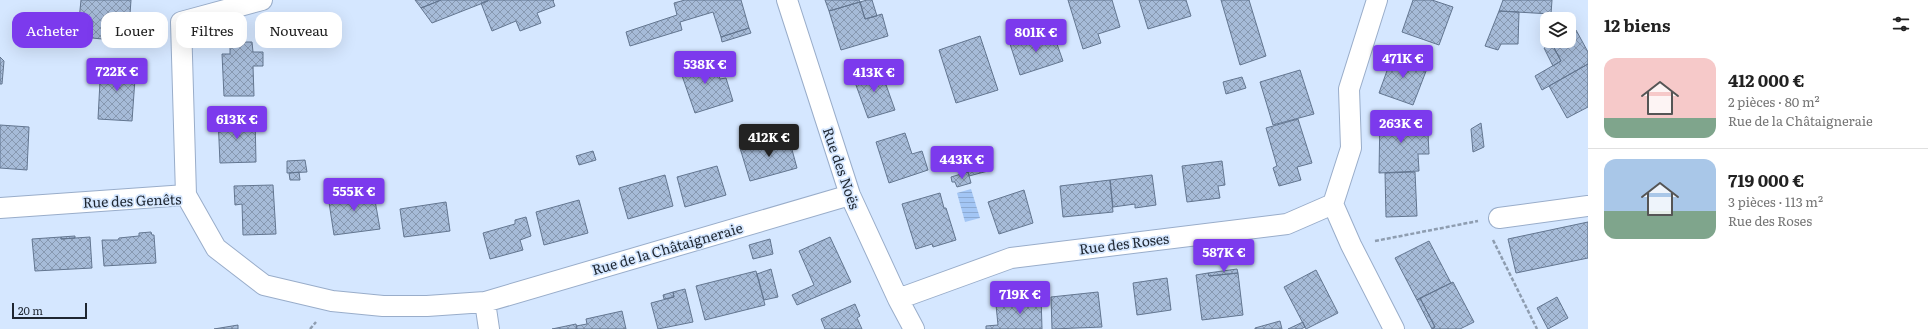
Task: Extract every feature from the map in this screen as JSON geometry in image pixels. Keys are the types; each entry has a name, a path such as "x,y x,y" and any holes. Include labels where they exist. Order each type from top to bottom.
{"street":[{"path":"186,195 181,22 262,0"},
{"name":"Rue des Noës","path":"787,0 850,195 898,299 914,329"},
{"path":"1377,0 1349,89 1351,148 1333,204 1351,245 1394,329"},
{"name":"Rue des Genêts","path":"0,208 186,195 216,248 264,285 332,301 383,306 428,306 485,302"},
{"name":"Rue de la Châtaigneraie","path":"485,302 850,195"},
{"name":"Rue des Roses","path":"898,299 1011,258 1288,224 1333,204"},
{"path":"1491,219 1588,206"},
{"path":"485,302 489,329"}],"path":[{"path":"1351,245 1491,219 1537,329"}],"water":[{"path":"971,189 980,218 965,222 957,193"}],"building":[{"path":"81,0 131,0 130,12 101,12 101,39 93,38 93,12 80,12"},
{"path":"415,0 441,0 421,8"},
{"path":"441,0 488,1 432,23 421,8"},
{"path":"489,0 554,0 555,6 537,13 541,23 520,31 516,21 492,31 481,3"},
{"path":"685,0 741,0 749,28 721,37 713,12 680,22 682,30 630,46 626,32 677,15 674,3"},
{"path":"825,0 859,0 860,2 829,11"},
{"path":"872,0 877,16 865,19 860,2"},
{"path":"1068,0 1112,0 1120,27 1098,34 1101,43 1083,49"},
{"path":"1139,0 1186,0 1191,16 1148,29"},
{"path":"1221,0 1249,0 1266,56 1240,65"},
{"path":"1413,0 1432,0 1453,7 1439,45 1402,32"},
{"path":"1503,0 1552,0 1551,12 1540,12 1540,13 1499,11"},
{"path":"860,2 865,19 882,14 888,36 841,50 829,11"},
{"path":"1499,11 1519,12 1518,44 1501,44 1498,50 1485,46"},
{"path":"749,28 751,33 722,42 721,37"},
{"path":"1052,30 1063,61 1020,75 1010,44"},
{"path":"1576,30 1588,52 1588,64 1542,90 1535,76 1561,61 1554,48 1576,48"},
{"path":"980,36 998,90 956,103 939,50"},
{"path":"247,42 252,42 253,52 263,52 263,66 253,66 254,96 224,96 222,54 230,54 230,48 247,48"},
{"path":"1544,48 1554,48 1561,61 1553,66"},
{"path":"1393,54 1428,66 1413,105 1379,93"},
{"path":"713,56 720,79 726,78 733,101 695,113 679,67"},
{"path":"0,57 4,61 2,84 0,84"},
{"path":"101,62 136,65 132,121 98,119"},
{"path":"1588,64 1588,107 1567,118 1549,86"},
{"path":"880,68 895,110 868,118 853,77"},
{"path":"1300,70 1314,114 1273,125 1260,82"},
{"path":"1242,77 1246,88 1226,94 1223,82"},
{"path":"1380,114 1417,116 1418,133 1428,133 1429,154 1418,154 1419,171 1379,173"},
{"path":"255,117 256,162 220,163 218,118"},
{"path":"1298,119 1312,163 1297,167 1301,180 1279,186 1273,168 1277,166 1266,128"},
{"path":"1481,123 1484,147 1473,152 1471,129"},
{"path":"0,125 29,127 27,170 0,168"},
{"path":"905,133 912,154 922,151 928,170 889,183 876,142"},
{"path":"788,135 797,168 750,181 740,148"},
{"path":"981,149 988,171 969,176 963,155"},
{"path":"593,151 596,160 579,165 576,156"},
{"path":"305,160 307,172 287,173 287,161"},
{"path":"1222,161 1225,185 1218,186 1220,198 1187,202 1182,166"},
{"path":"717,166 726,195 685,207 677,177"},
{"path":"299,172 300,180 290,180 289,173"},
{"path":"968,172 971,183 957,187 955,182 952,182 951,177"},
{"path":"1415,172 1417,216 1386,217 1385,173"},
{"path":"665,175 673,206 628,219 619,188"},
{"path":"1152,175 1156,205 1135,208 1135,204 1113,207 1110,180"},
{"path":"1110,180 1113,212 1063,217 1060,186"},
{"path":"273,185 276,234 243,235 242,204 235,205 234,186"},
{"path":"373,189 380,229 334,235 328,196"},
{"path":"1024,190 1033,223 999,234 988,202"},
{"path":"940,193 956,240 933,247 932,244 916,249 902,204"},
{"path":"579,200 588,233 544,245 536,212"},
{"path":"446,202 450,231 404,237 400,209"},
{"path":"526,217 531,236 520,240 523,250 490,259 483,233 515,224 515,220"},
{"path":"1588,222 1588,258 1516,273 1508,239"},
{"path":"151,232 152,235 154,235 156,263 104,266 102,240 118,240 119,238 139,236 139,233"},
{"path":"75,236 75,238 61,239 61,237"},
{"path":"61,237 61,239 90,237 92,268 35,271 32,239"},
{"path":"830,237 851,282 797,305 792,295 814,285 799,251"},
{"path":"770,239 773,254 753,259 749,245"},
{"path":"1429,241 1451,283 1417,300 1395,258"},
{"path":"771,269 778,297 764,300 757,274"},
{"path":"1237,269 1238,273 1209,276 1208,273"},
{"path":"1316,270 1338,313 1306,329 1284,287"},
{"path":"756,271 765,305 705,320 696,286"},
{"path":"1208,273 1209,276 1238,273 1243,315 1202,320 1196,275"},
{"path":"1167,278 1171,310 1137,315 1133,283"},
{"path":"1453,282 1474,322 1460,329 1432,329 1435,327 1420,298"},
{"path":"685,289 693,322 658,329 651,303 674,297 673,292"},
{"path":"673,292 674,297 664,299 663,295"},
{"path":"1098,292 1102,327 1052,329 1051,297"},
{"path":"1041,295 1042,329 986,329 986,326 998,325 996,305 1023,303 1023,296"},
{"path":"1557,297 1568,318 1548,329 1537,308"},
{"path":"1420,298 1435,327 1432,329 1417,300"},
{"path":"855,304 860,316 857,318 862,329 825,329 821,319"},
{"path":"622,311 626,329 577,329 576,326 587,324 586,319"},
{"path":"1280,321 1282,329 1255,329 1255,328"},
{"path":"1303,322 1305,327 1301,329 1288,329"},
{"path":"576,324 577,329 552,329"},
{"path":"238,325 238,329 214,329"}]}
